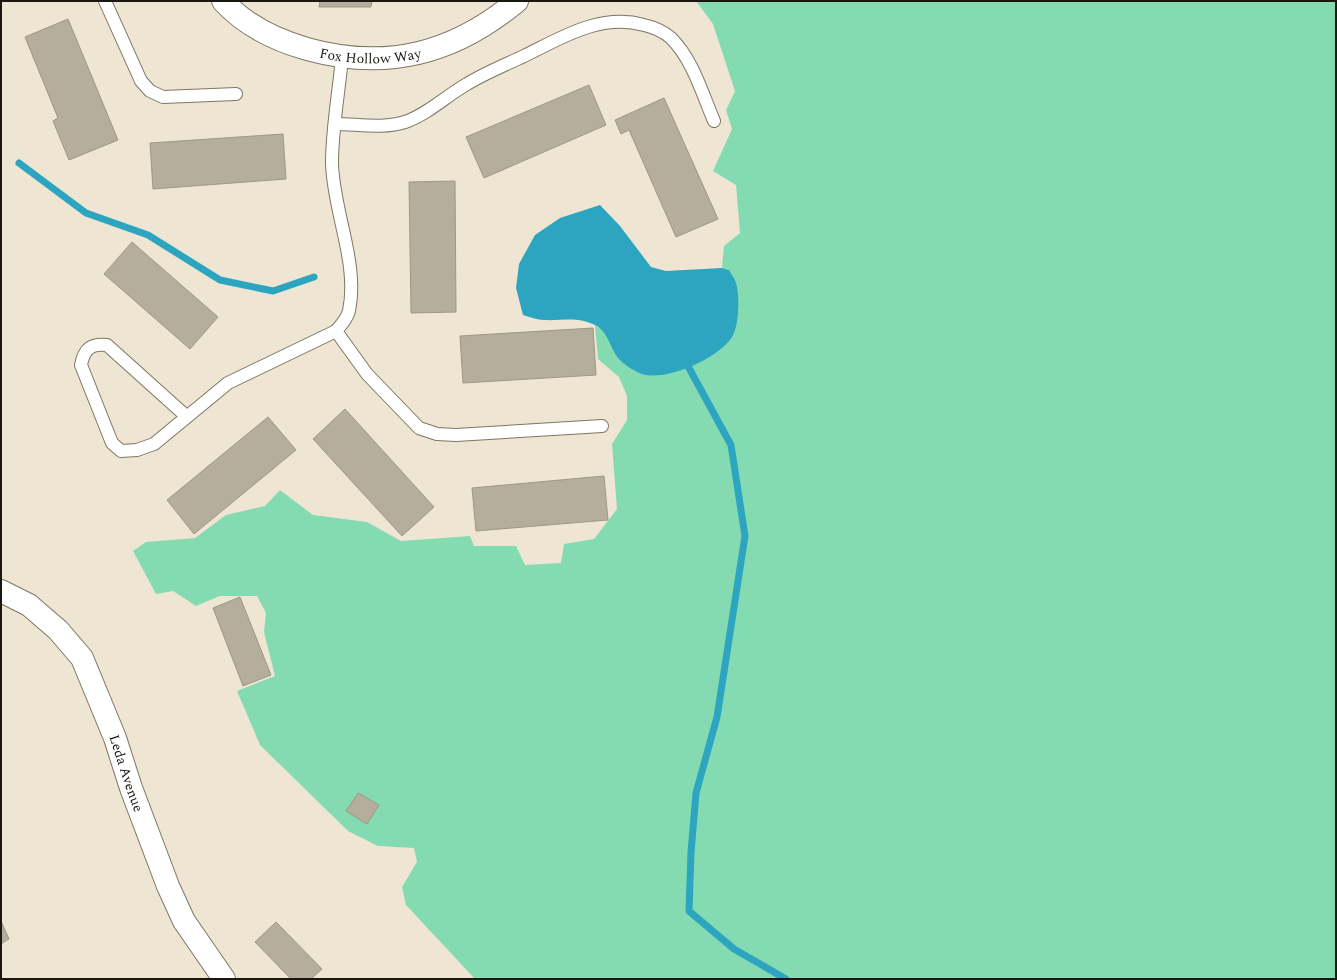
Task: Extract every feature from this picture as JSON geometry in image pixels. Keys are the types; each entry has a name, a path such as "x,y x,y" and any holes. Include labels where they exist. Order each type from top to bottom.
{"street":[{"name":"Fox Hollow Way","path":"223,1 248,24 295,45 342,57 378,60 405,57 431,50 480,28 517,1"},
{"name":"Leda Avenue","path":"1,591 29,605 58,630 82,658 115,738 131,788 177,907 184,921 224,979"}],"lane":[{"path":"105,1 141,81 150,91 163,97 236,94"},
{"path":"335,124 386,125 404,122 421,114 468,83 571,33 591,25 611,21 638,23 652,27 670,37 682,52 691,68 714,121"},
{"path":"186,416 107,345 98,344 90,347 83,355 81,365 112,444 121,451 137,450 154,444 228,382 336,331 343,323 348,312 350,294 349,267 333,180 332,162 342,57"},
{"path":"336,331 367,374 419,428 437,434 456,435 602,426"}],"green space":[{"path":"696,1 1336,1 1336,979 475,979 406,905 402,887 417,862 414,848 378,846 348,831 260,745 237,691 275,676 264,632 266,613 257,596 220,596 196,606 173,591 156,594 133,551 146,542 195,538 226,515 265,506 280,490 313,515 367,522 401,541 470,536 474,546 516,546 525,565 561,563 564,544 594,539 617,509 612,444 627,420 627,396 619,377 598,359 595,325 605,333 621,361 729,270 722,268 724,246 740,233 736,185 713,171 732,129 726,110 735,91 713,24"}],"water":[{"path":"600,205 620,226 651,267 666,271 722,268 729,270 735,281 738,295 736,326 732,337 716,353 678,371 664,375 652,376 642,374 623,363 617,357 607,337 600,328 595,325 582,321 541,320 523,315 516,288 519,264 535,235 560,218"}],"building":[{"path":"320,1 372,1 371,7 319,7"},
{"path":"68,19 118,140 69,160 53,121 58,118 25,37"},
{"path":"589,85 606,125 484,178 466,137"},
{"path":"664,98 718,219 676,237 629,130 621,134 615,120"},
{"path":"283,134 286,179 153,189 150,143"},
{"path":"455,181 456,312 411,313 409,182"},
{"path":"132,242 218,317 190,349 104,274"},
{"path":"593,328 596,375 463,383 460,336"},
{"path":"345,409 434,507 402,536 313,439"},
{"path":"268,417 296,450 194,534 167,500"},
{"path":"604,476 608,520 476,531 472,488"},
{"path":"240,597 271,675 243,686 213,608"},
{"path":"358,793 379,805 367,824 346,811"},
{"path":"1,921 9,939 1,944"},
{"path":"276,922 322,969 311,979 291,979 255,942"}],"waterway":[{"path":"19,163 86,213 148,235 220,280 273,291 314,277"},
{"path":"689,368 731,445 745,536 717,717 696,793 691,852 689,911 734,949 786,979"}]}
